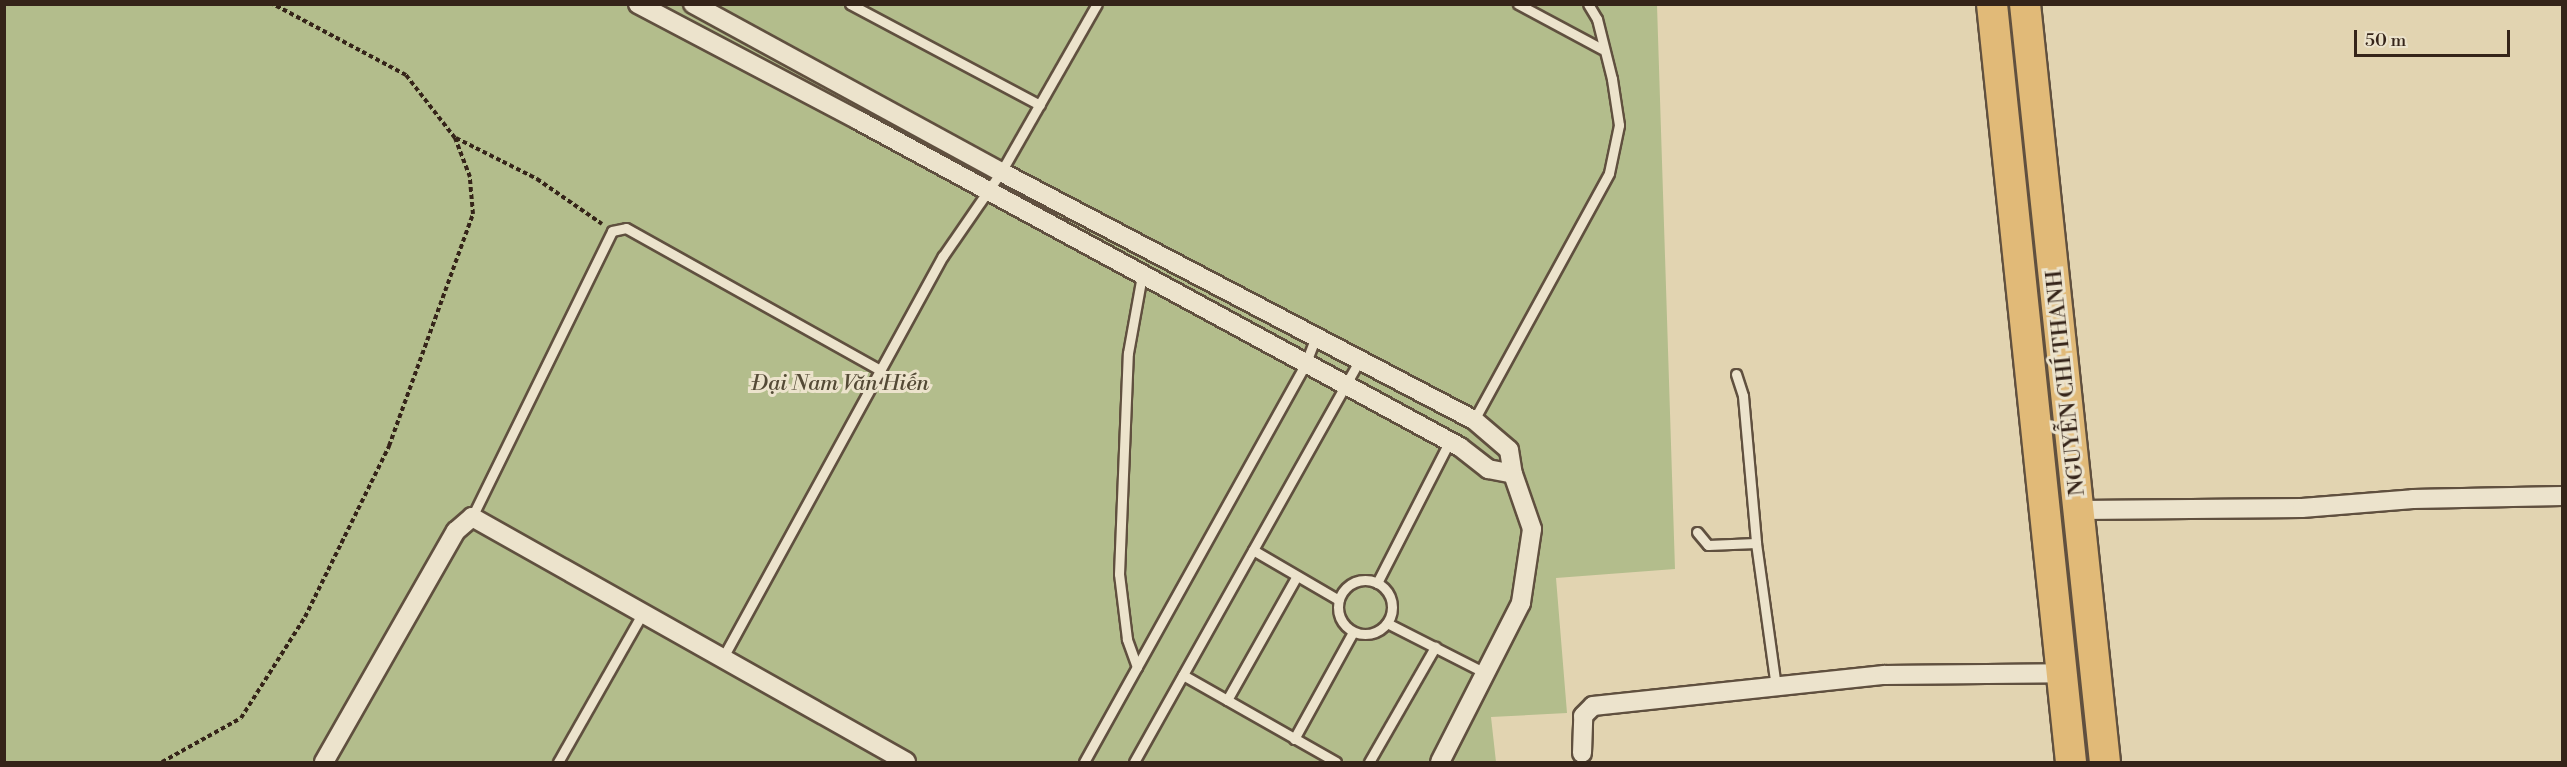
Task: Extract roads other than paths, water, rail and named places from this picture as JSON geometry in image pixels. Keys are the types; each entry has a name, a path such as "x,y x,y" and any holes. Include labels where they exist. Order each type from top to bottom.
{"main road":[{"name":"NGUYỄN CHÍ THANH","path":"1992,4 2071,762"},
{"name":"NGUYỄN CHÍ THANH","path":"2025,4 2105,762"},
{"path":"2063,673 2097,673"}],"street":[{"path":"638,4 1449,442 1488,469 1513,474"},
{"path":"693,4 1001,172 1474,420 1509,450 1513,474 1532,529 1521,603 1487,674 1440,762"},
{"path":"2080,510 2302,508 2413,499 2562,496"},
{"path":"324,762 456,531 472,517 898,761"},
{"path":"1582,753 1583,716 1593,706 1884,675 2063,673"}],"lane":[{"path":"850,4 1040,105"},
{"path":"721,661 878,369 986,190 1001,172 1097,4"},
{"path":"1518,4 1602,49"},
{"path":"1474,420 1609,173 1619,125 1612,79 1602,49 1596,19 1588,4"},
{"path":"472,517 612,231 626,228 878,369"},
{"path":"1137,667 1127,639 1119,574 1128,353 1142,275"},
{"path":"1084,762 1305,365 1316,336"},
{"path":"1134,762 1360,359"},
{"path":"1736,374 1743,396 1756,543 1776,688"},
{"path":"1377,583 1449,442"},
{"path":"1697,532 1708,544 1756,543"},
{"path":"1253,550 1339,600"},
{"path":"1227,700 1297,576"},
{"path":"1358,581 1377,583 1384,588 1392,605 1387,623 1372,633 1353,632 1340,619 1339,600 1349,585 1358,581"},
{"path":"558,762 642,614"},
{"path":"1387,623 1487,674"},
{"path":"1294,739 1353,632"},
{"path":"1368,762 1435,647"},
{"path":"1183,675 1336,762"}],"park label":[{"name":"Đại Nam Văn Hiến","path":"840,384"}]}
